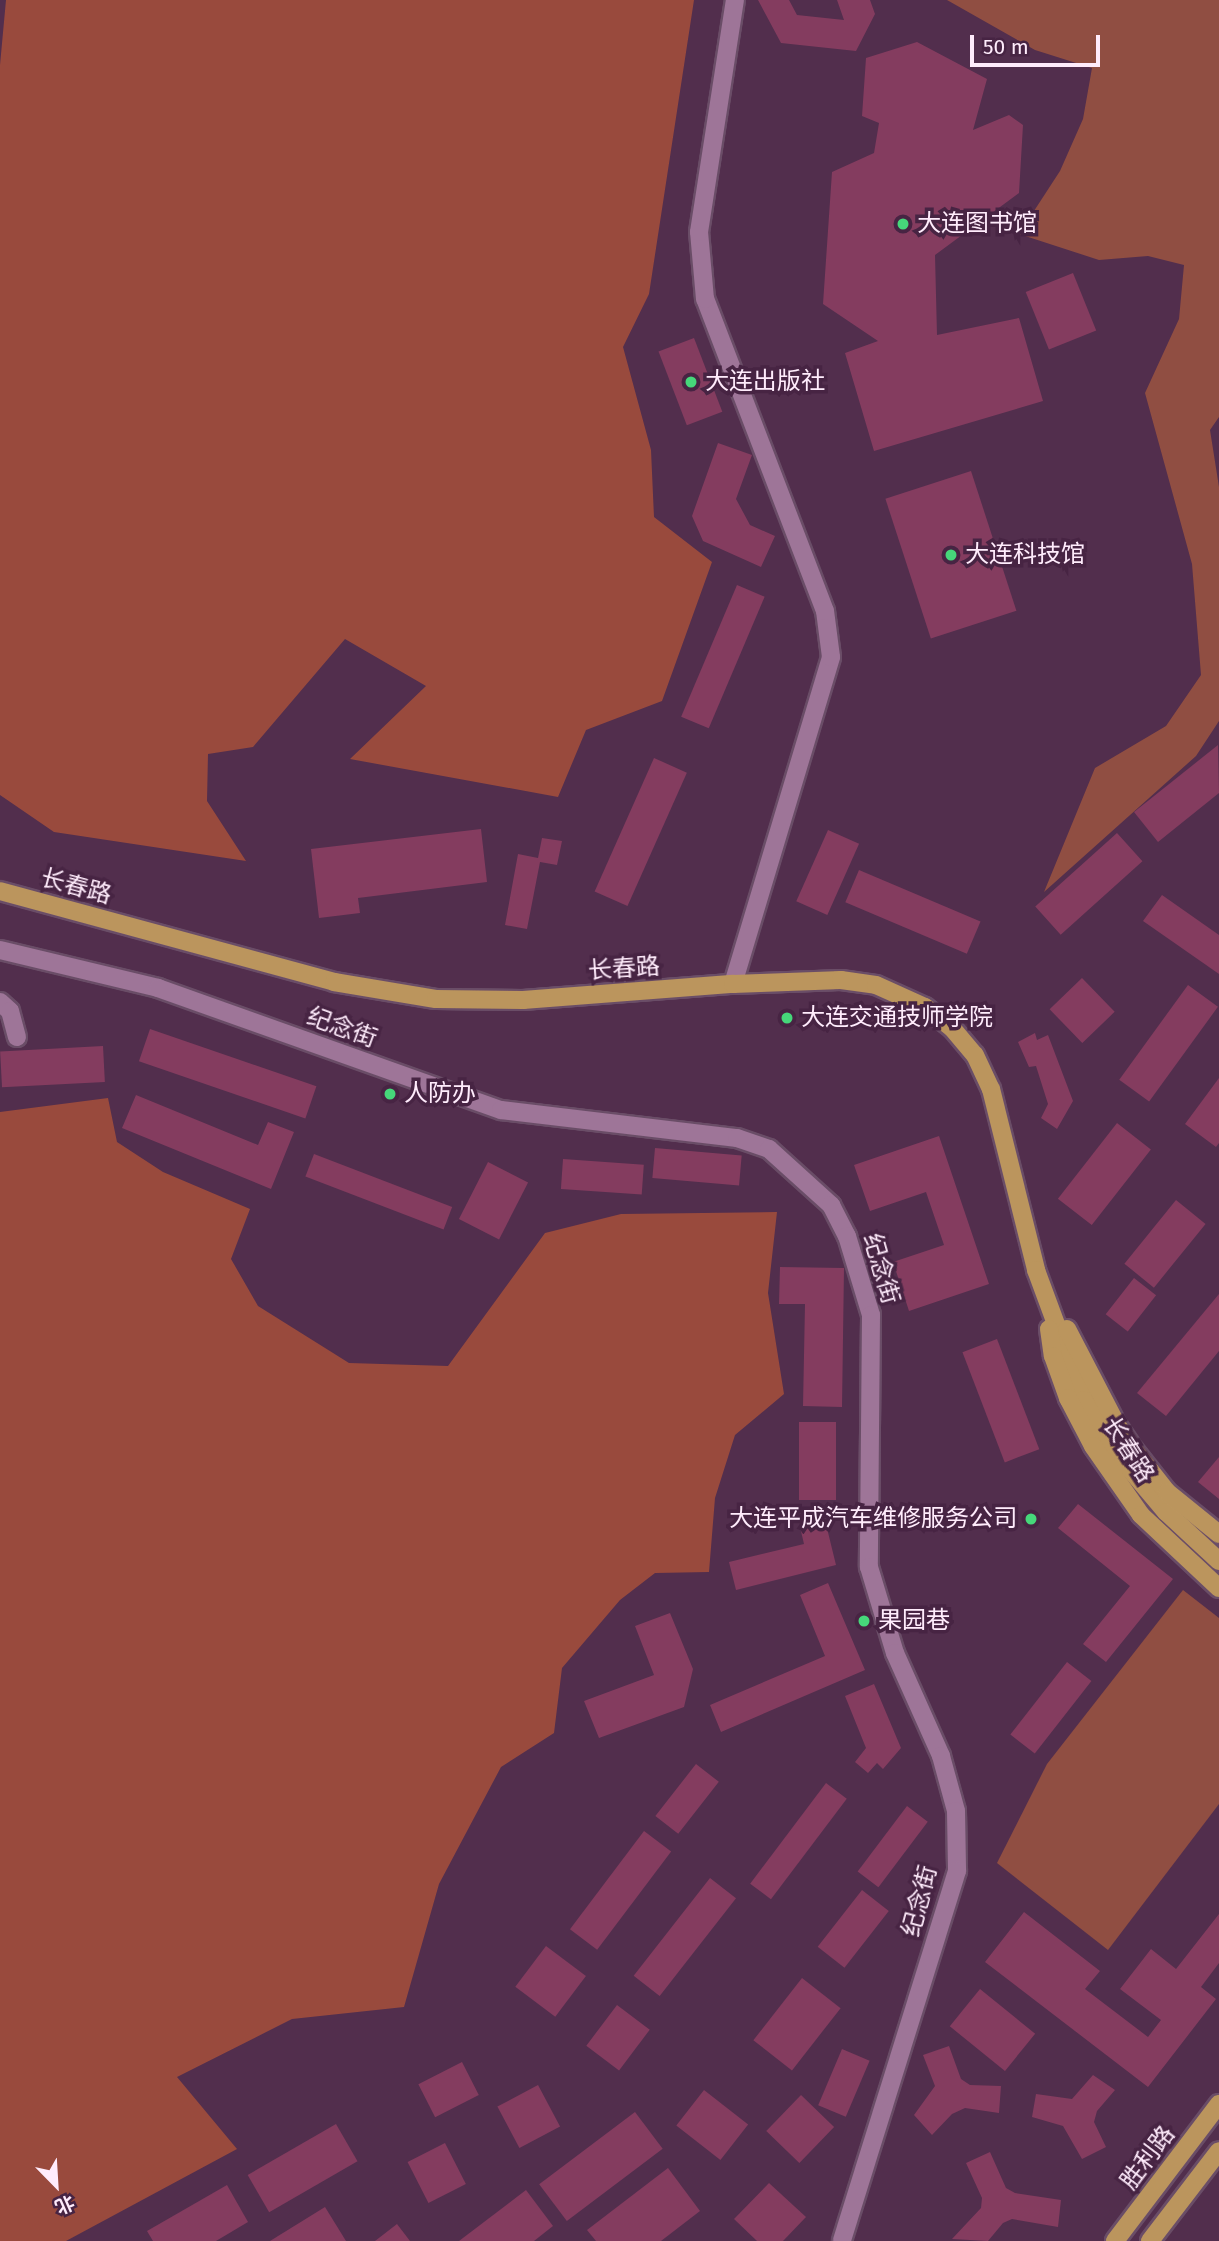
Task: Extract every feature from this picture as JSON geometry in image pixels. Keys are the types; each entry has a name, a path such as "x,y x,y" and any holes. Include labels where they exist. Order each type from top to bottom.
{"main road":[{"name":"长春路","path":"0,891 334,982 425,998 523,1000 733,984 841,980 876,985 925,1007 952,1028 975,1055 991,1089 1026,1230 1049,1308 1084,1400 1123,1461 1166,1512 1219,1561"},
{"name":"长春路","path":"1049,1308 1068,1330 1117,1426 1134,1450 1167,1492 1219,1534"},
{"name":"长春路","path":"1049,1308 1053,1356 1068,1398 1093,1446 1141,1515 1219,1588"},
{"name":"胜利路","path":"1115,2241 1219,2104"},
{"path":"1150,2241 1219,2151"}],"street":[{"path":"733,984 831,657 825,611 705,299 699,232 735,0"},
{"name":"纪念街","path":"2,953 158,988 500,1110 737,1138 769,1149 831,1205 847,1236 871,1315 869,1567 895,1653 941,1756 956,1811 957,1871 842,2241"},
{"path":"0,1002 10,1011 17,1037"}],"shaded area":[{"path":"6,0 694,0 649,294 623,347 651,450 654,517 712,562 662,701 586,730 558,797 350,759 426,686 345,639 253,747 208,754 207,801 246,861 54,832 0,795 0,65"},
{"path":"947,0 1219,0 1219,417 1210,430 1219,487 1219,721 1196,756 1044,892 1095,768 1166,726 1201,675 1192,564 1145,393 1179,319 1184,265 1148,256 1099,260 1019,234 1060,171 1083,119 1092,68 1035,50"},
{"path":"108,1098 117,1142 163,1172 250,1209 231,1259 258,1306 349,1363 448,1366 545,1233 621,1214 777,1212 768,1293 784,1394 735,1435 715,1498 709,1572 655,1573 620,1600 562,1668 554,1733 501,1767 439,1884 404,2007 292,2019 177,2077 237,2149 66,2241 0,2241 0,1112"},
{"path":"1183,1590 1219,1618 1219,1804 1108,1950 997,1863 1047,1764"}],"building":[{"path":"758,0 789,0 797,15 844,20 837,0 870,0 875,14 856,51 781,43"},
{"name":"大连图书馆","path":"917,42 987,79 973,130 1009,115 1023,125 1019,193 935,255 937,335 1019,318 1043,401 874,451 845,353 878,341 823,304 832,172 874,153 879,123 862,116 866,58"},
{"path":"1073,273 1096,330 1049,350 1026,292"},
{"name":"大连出版社","path":"694,338 722,412 687,425 659,352"},
{"path":"718,443 752,455 736,499 750,525 775,536 761,567 703,541 692,516"},
{"name":"大连科技馆","path":"971,471 1016,611 931,639 885,499"},
{"path":"737,585 765,597 709,728 681,717"},
{"path":"1218,745 1219,793 1158,842 1134,812"},
{"path":"654,758 687,773 628,906 595,891"},
{"path":"481,829 487,882 358,898 360,913 319,918 311,849"},
{"path":"828,830 859,844 827,915 796,901"},
{"path":"1117,833 1142,861 1061,935 1035,907"},
{"path":"542,838 562,841 557,865 540,862 527,929 505,925 518,854 538,858"},
{"path":"859,870 981,922 967,954 845,902"},
{"path":"1162,895 1219,935 1219,974 1143,921"},
{"path":"1082,978 1115,1012 1082,1043 1050,1009"},
{"path":"1188,985 1218,1007 1149,1101 1119,1080"},
{"path":"150,1029 316,1086 305,1118 139,1061"},
{"path":"1035,1033 1037,1040 1048,1035 1073,1101 1057,1129 1041,1118 1048,1104 1036,1066 1029,1067 1018,1042"},
{"path":"103,1046 105,1082 2,1087 0,1051"},
{"path":"1219,1078 1219,1143 1216,1147 1185,1124"},
{"path":"136,1095 258,1145 268,1122 294,1132 271,1189 122,1128"},
{"path":"1117,1123 1151,1149 1092,1225 1058,1199"},
{"path":"939,1136 989,1284 909,1311 893,1262 944,1245 926,1192 870,1211 854,1165"},
{"path":"655,1148 742,1156 739,1185 652,1178"},
{"path":"314,1154 452,1207 444,1229 305,1176"},
{"path":"563,1159 644,1165 642,1195 561,1189"},
{"path":"488,1162 528,1182 499,1239 459,1219"},
{"path":"1176,1200 1206,1224 1154,1288 1124,1264"},
{"path":"780,1267 844,1268 842,1407 803,1406 805,1304 779,1304"},
{"path":"1134,1278 1156,1295 1128,1331 1106,1314"},
{"path":"1219,1294 1219,1351 1166,1416 1137,1393"},
{"path":"997,1339 1039,1449 1005,1462 962,1352"},
{"path":"799,1422 836,1422 836,1500 799,1500"},
{"path":"1219,1457 1219,1499 1198,1482"},
{"path":"1078,1504 1173,1579 1106,1662 1083,1644 1130,1586 1058,1528"},
{"path":"825,1520 836,1565 736,1590 729,1562 804,1544 800,1527"},
{"path":"828,1583 865,1670 721,1732 710,1705 825,1656 800,1595"},
{"path":"670,1613 693,1669 684,1707 599,1738 584,1701 654,1675 635,1626"},
{"path":"1067,1662 1091,1681 1035,1754 1010,1734"},
{"path":"874,1684 901,1748 883,1769 877,1763 868,1773 855,1762 866,1748 845,1696"},
{"path":"696,1764 719,1782 678,1834 655,1816"},
{"path":"826,1783 847,1799 771,1899 750,1884"},
{"path":"907,1806 928,1822 878,1887 858,1871"},
{"path":"644,1831 671,1851 597,1950 570,1929"},
{"path":"710,1878 736,1898 660,1996 634,1976"},
{"path":"862,1890 889,1911 844,1968 818,1947"},
{"path":"1024,1912 1100,1971 1085,1989 1148,2037 1161,2020 1120,1989 1151,1949 1176,1969 1219,1914 1219,1963 1201,1987 1216,1999 1148,2087 985,1962"},
{"path":"546,1946 586,1976 555,2017 515,1987"},
{"path":"802,1978 841,2008 792,2070 753,2040"},
{"path":"980,1989 1035,2034 1005,2071 950,2026"},
{"path":"617,2005 650,2030 619,2070 586,2046"},
{"path":"949,2046 961,2079 970,2085 1001,2086 999,2113 965,2108 952,2114 932,2135 914,2115 935,2086 923,2055"},
{"path":"842,2049 870,2061 846,2117 818,2105"},
{"path":"462,2062 479,2095 435,2117 418,2084"},
{"path":"1093,2075 1115,2090 1097,2111 1094,2122 1106,2147 1082,2159 1063,2126 1032,2117 1036,2094 1072,2099"},
{"path":"538,2085 560,2126 519,2148 497,2107"},
{"path":"704,2090 748,2124 720,2160 676,2125"},
{"path":"801,2095 834,2127 799,2163 766,2131"},
{"path":"635,2112 663,2149 567,2221 539,2184"},
{"path":"336,2124 358,2161 269,2212 248,2175"},
{"path":"445,2143 466,2184 428,2203 408,2162"},
{"path":"990,2152 1006,2188 1015,2193 1061,2200 1058,2227 1012,2219 1003,2223 988,2241 952,2239 981,2208 982,2198 966,2163"},
{"path":"668,2168 700,2211 661,2241 596,2241 587,2230"},
{"path":"769,2183 806,2217 783,2241 757,2241 734,2219"},
{"path":"227,2185 248,2222 216,2241 153,2241 147,2231"},
{"path":"526,2190 553,2226 534,2241 459,2241"},
{"path":"325,2207 346,2241 270,2241"},
{"path":"397,2224 410,2241 375,2241"}],"place":[{"name":"大连图书馆","path":"903,224"},
{"name":"大连出版社","path":"691,382"},
{"name":"大连科技馆","path":"951,555"},
{"name":"大连交通技师学院","path":"787,1018"},
{"name":"人防办","path":"390,1094"},
{"name":"大连平成汽车维修服务公司","path":"1031,1519"},
{"name":"果园巷","path":"864,1621"}]}
